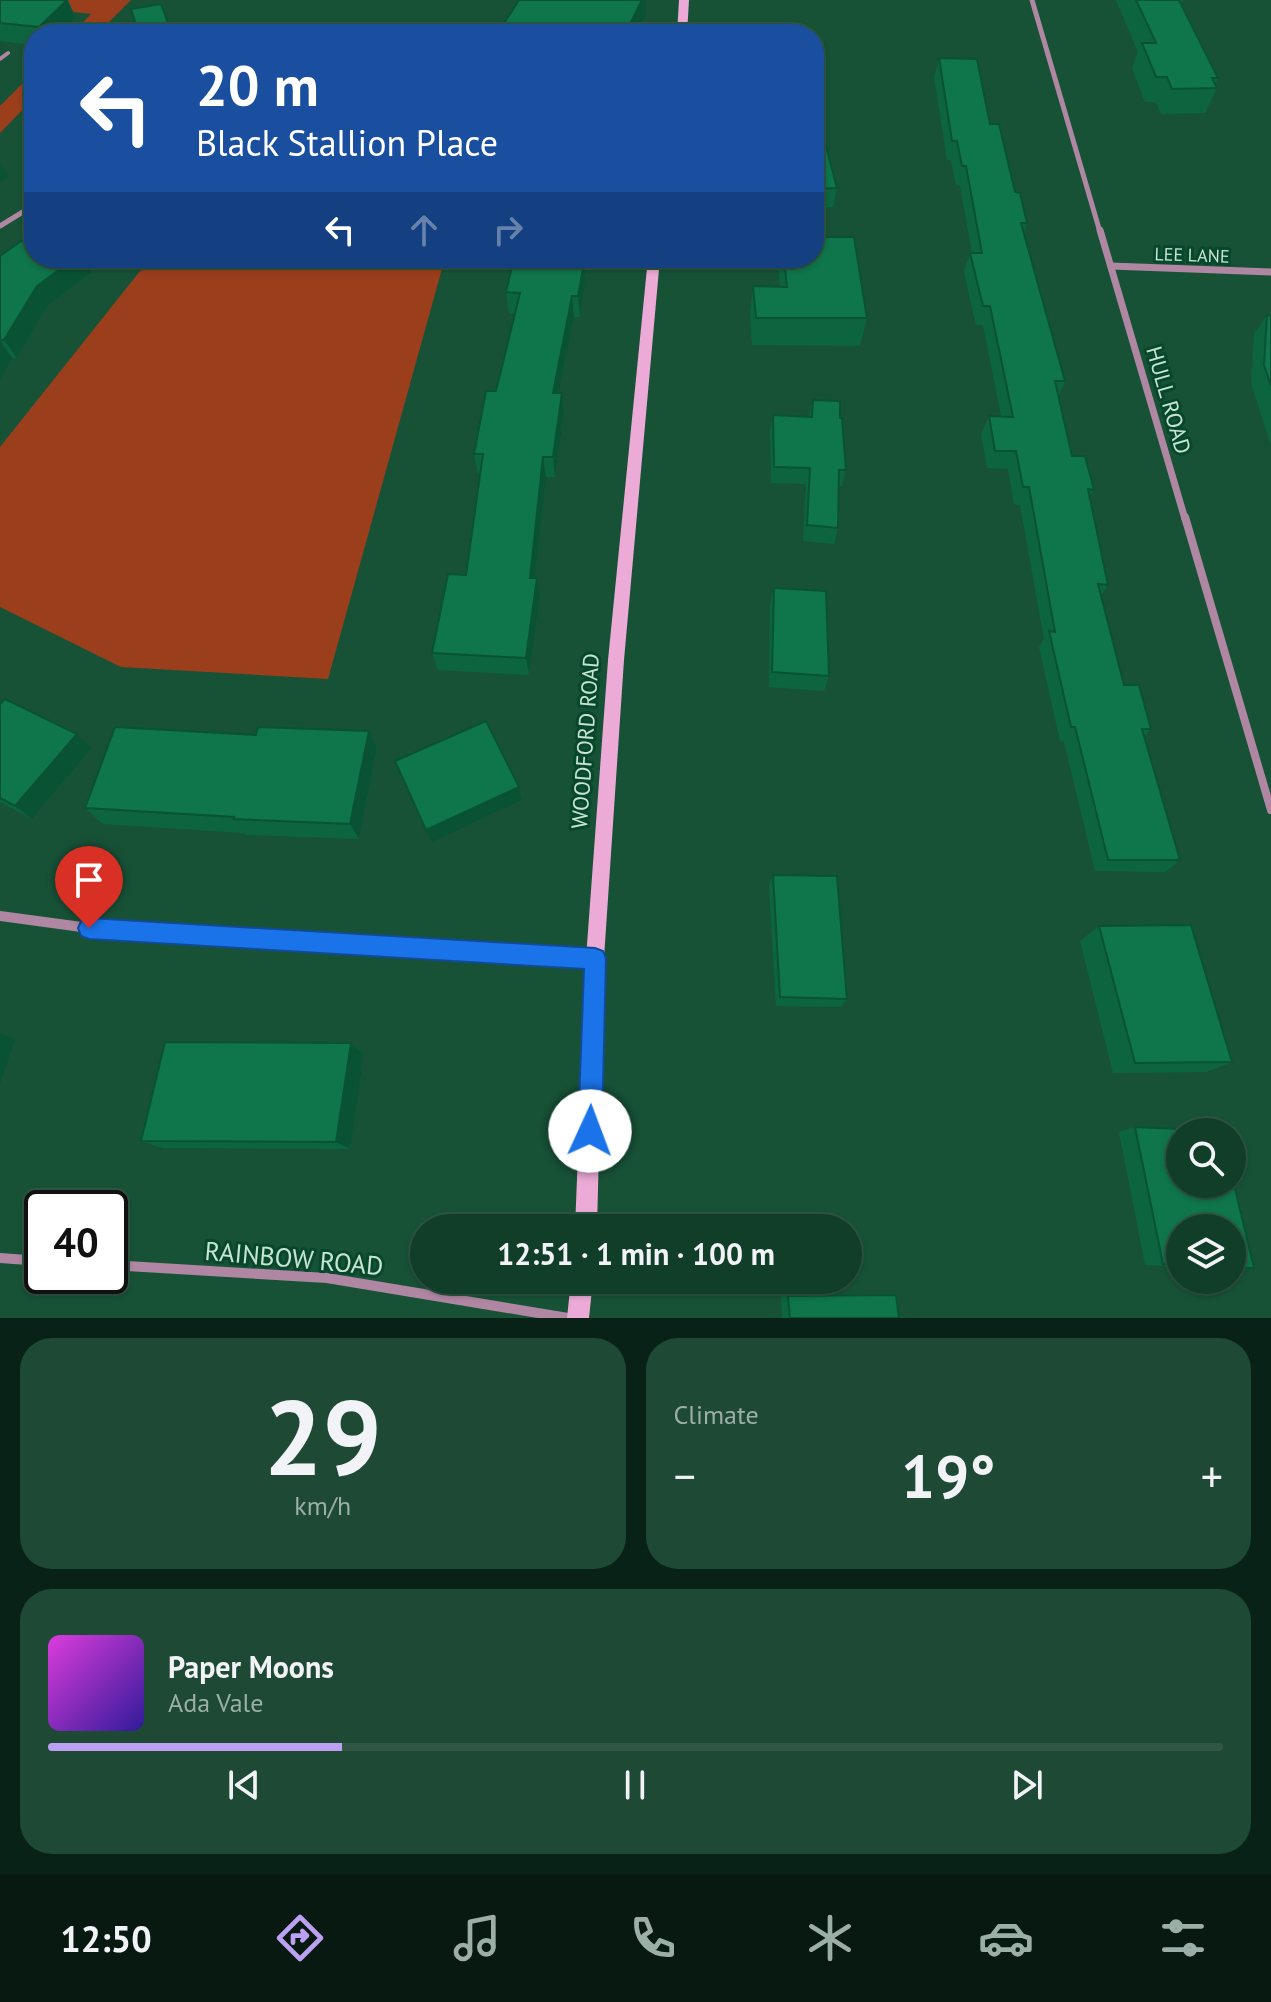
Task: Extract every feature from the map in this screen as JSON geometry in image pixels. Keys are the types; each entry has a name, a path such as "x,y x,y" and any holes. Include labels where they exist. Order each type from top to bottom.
{"street":[{"path":"683,24 684,0"},
{"name":"HULL ROAD","path":"1032,0 1271,810"},
{"path":"0,226 24,211"},
{"name":"LEE LANE","path":"1111,266 1271,272"},
{"name":"WOODFORD ROAD","path":"586,1214 595,958 616,660 653,268"},
{"path":"0,916 89,928 595,958"},
{"path":"0,1258 24,1260"},
{"name":"RAINBOW ROAD","path":"128,1266 327,1278 568,1318"},
{"path":"578,1318 581,1294"}],"lane":[{"path":"0,59 8,53"}],"shaded area":[{"path":"0,0 131,0 107,24 82,24 91,14 0,3"},
{"path":"24,82 24,108 0,133 0,106"},
{"path":"148,268 442,268 328,679 121,667 0,607 0,447 140,271"}],"building":[{"path":"0,0 67,0 42,24 0,23"},
{"path":"519,0 642,0 630,24 503,24"},
{"path":"1136,0 1179,0 1218,78 1212,78 1217,88 1172,89 1167,77 1156,77 1142,43 1156,43"},
{"path":"161,4 168,24 136,24 131,9"},
{"path":"939,58 977,59 990,124 999,124 1015,192 1020,193 1027,223 1021,223 1065,381 1055,381 1072,456 1085,456 1094,490 1088,489 1108,585 1098,584 1124,685 1139,685 1151,729 1142,729 1180,860 1108,860 1075,727 1071,727 1049,631 1055,632 1029,487 1023,487 1016,451 995,451 989,416 1013,417 990,306 983,306 970,253 982,253 966,166 962,166 957,141 952,141"},
{"path":"825,142 837,188 824,189"},
{"path":"824,237 854,237 867,318 756,318 753,286 787,287 785,268 824,268"},
{"path":"21,241 24,242 24,268 61,268 37,286 4,340 0,340 0,256"},
{"path":"512,268 583,268 578,296 572,296 553,393 562,393 553,457 543,457 530,578 537,578 526,658 432,653 448,574 466,575 483,454 474,454 486,391 496,391 520,293 506,292"},
{"path":"1267,315 1271,316 1271,386 1264,365"},
{"path":"813,400 840,401 846,470 839,470 838,528 807,525 810,468 774,467 773,415 812,417"},
{"path":"774,588 826,591 829,676 772,672"},
{"path":"5,699 77,734 15,806 0,798 0,704"},
{"path":"486,721 519,787 426,830 395,761"},
{"path":"115,727 256,735 258,727 369,731 350,824 85,808"},
{"path":"773,875 837,876 847,999 780,997"},
{"path":"1191,925 1232,1062 1135,1063 1099,926"},
{"path":"165,1042 351,1043 336,1142 141,1141"},
{"path":"1135,1127 1166,1128 1166,1198 1237,1198 1241,1214 1166,1214 1166,1264 1163,1264"},
{"path":"1246,1235 1254,1268 1246,1268"},
{"path":"896,1295 899,1318 790,1318 788,1296"}],"route":[{"path":"89,928 595,958 590,1131"}]}
